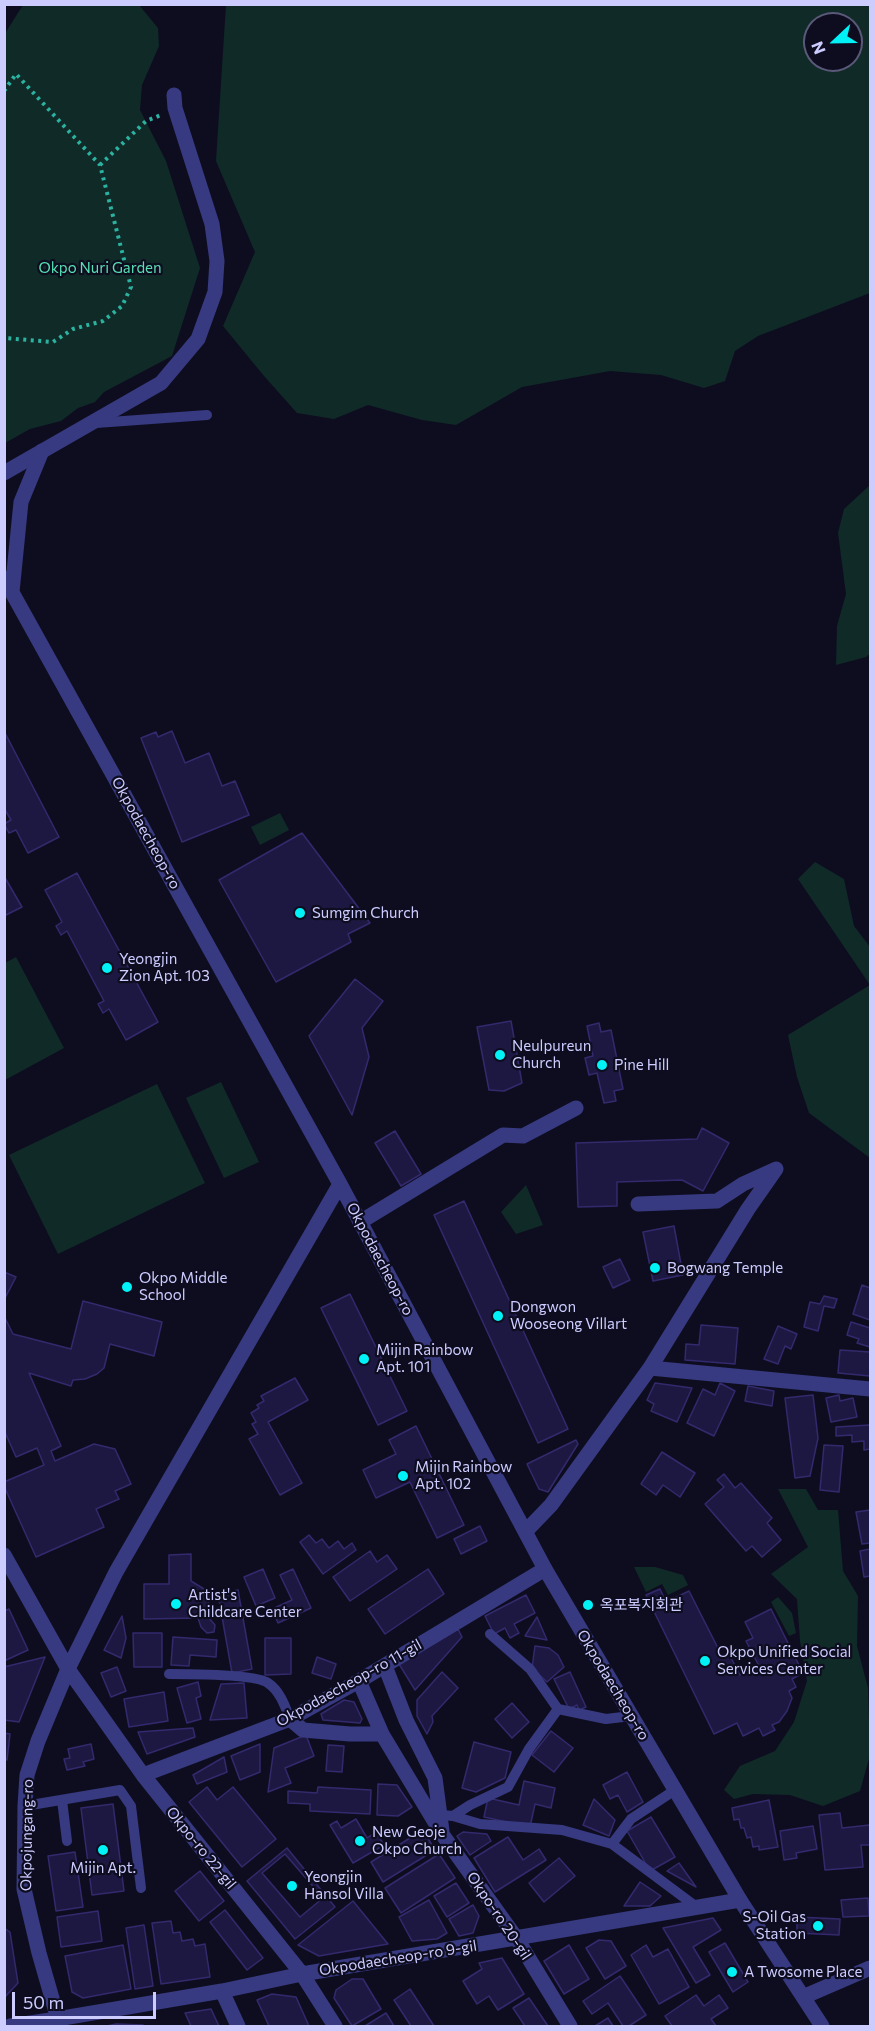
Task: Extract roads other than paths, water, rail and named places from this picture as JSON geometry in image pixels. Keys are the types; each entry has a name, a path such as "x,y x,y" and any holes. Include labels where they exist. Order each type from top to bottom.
{"street":[{"path":"4,473 161,383 198,339 215,292 217,261 212,224 175,108 174,95"},
{"path":"12,592 21,502 42,451"},
{"name":"Okpodaecheop-ro","path":"4,578 340,1184 545,1569 740,1900 822,2026"},
{"path":"360,1222 503,1135 523,1136 576,1108"},
{"path":"526,1531 551,1504 650,1368 748,1209 776,1169 743,1184 717,1201 638,1204"},
{"name":"Okpojungang-ro","path":"58,2023 24,1888 27,1775 38,1741 68,1670 116,1572 340,1184"},
{"path":"650,1368 870,1389"},
{"path":"4,1555 68,1670"},
{"name":"Okpodaecheop-ro 11-gil","path":"143,1775 290,1719 385,1666 545,1569"},
{"path":"385,1666 406,1720 435,1778 447,1815 442,1833"},
{"name":"Okpo-ro 22-gil","path":"68,1670 143,1775 302,1974 335,2026"},
{"name":"Okpo-ro 20-gil","path":"359,1681 382,1734 442,1833 517,1939 570,2026"},
{"path":"290,1719 303,1730 382,1734"},
{"name":"Okpodaecheop-ro 9-gil","path":"10,2026 58,2023 302,1974 740,1900"},
{"path":"802,1997 870,1968"},
{"path":"222,1991 238,2026"}],"lane":[{"path":"90,423 207,415"},
{"path":"490,1634 530,1669 558,1709 606,1719 631,1716"},
{"path":"169,1674 241,1677 267,1681 280,1697 290,1719"},
{"path":"447,1815 508,1787 529,1749 558,1709"},
{"path":"612,1844 631,1819 675,1790"},
{"path":"25,1806 120,1791 131,1806 141,1888"},
{"path":"62,1800 67,1841"},
{"path":"447,1815 480,1824 562,1830 612,1844 698,1908"}],"place":[{"name":"Sumgim Church","path":"300,913"},
{"name":"Yeongjin Zion Apt. 103","path":"107,968"},
{"name":"Neulpureun Church","path":"500,1055"},
{"name":"Pine Hill","path":"602,1065"},
{"name":"Bogwang Temple","path":"655,1268"},
{"name":"Okpo Middle School","path":"127,1287"},
{"name":"Dongwon Wooseong Villart","path":"498,1316"},
{"name":"Mijin Rainbow Apt. 101","path":"364,1359"},
{"name":"Mijin Rainbow Apt. 102","path":"403,1476"},
{"name":"Artist's Childcare Center","path":"176,1604"},
{"name":"옥포복지회관","path":"588,1605"},
{"name":"Okpo Unified Social Services Center","path":"705,1661"},
{"name":"New Geoje Okpo Church","path":"360,1841"},
{"name":"Mijin Apt.","path":"103,1850"},
{"name":"Yeongjin Hansol Villa","path":"292,1886"},
{"name":"S-Oil Gas Station","path":"818,1926"},
{"name":"A Twosome Place","path":"732,1972"}],"park label":[{"name":"Okpo Nuri Garden","path":"100,268"}]}
